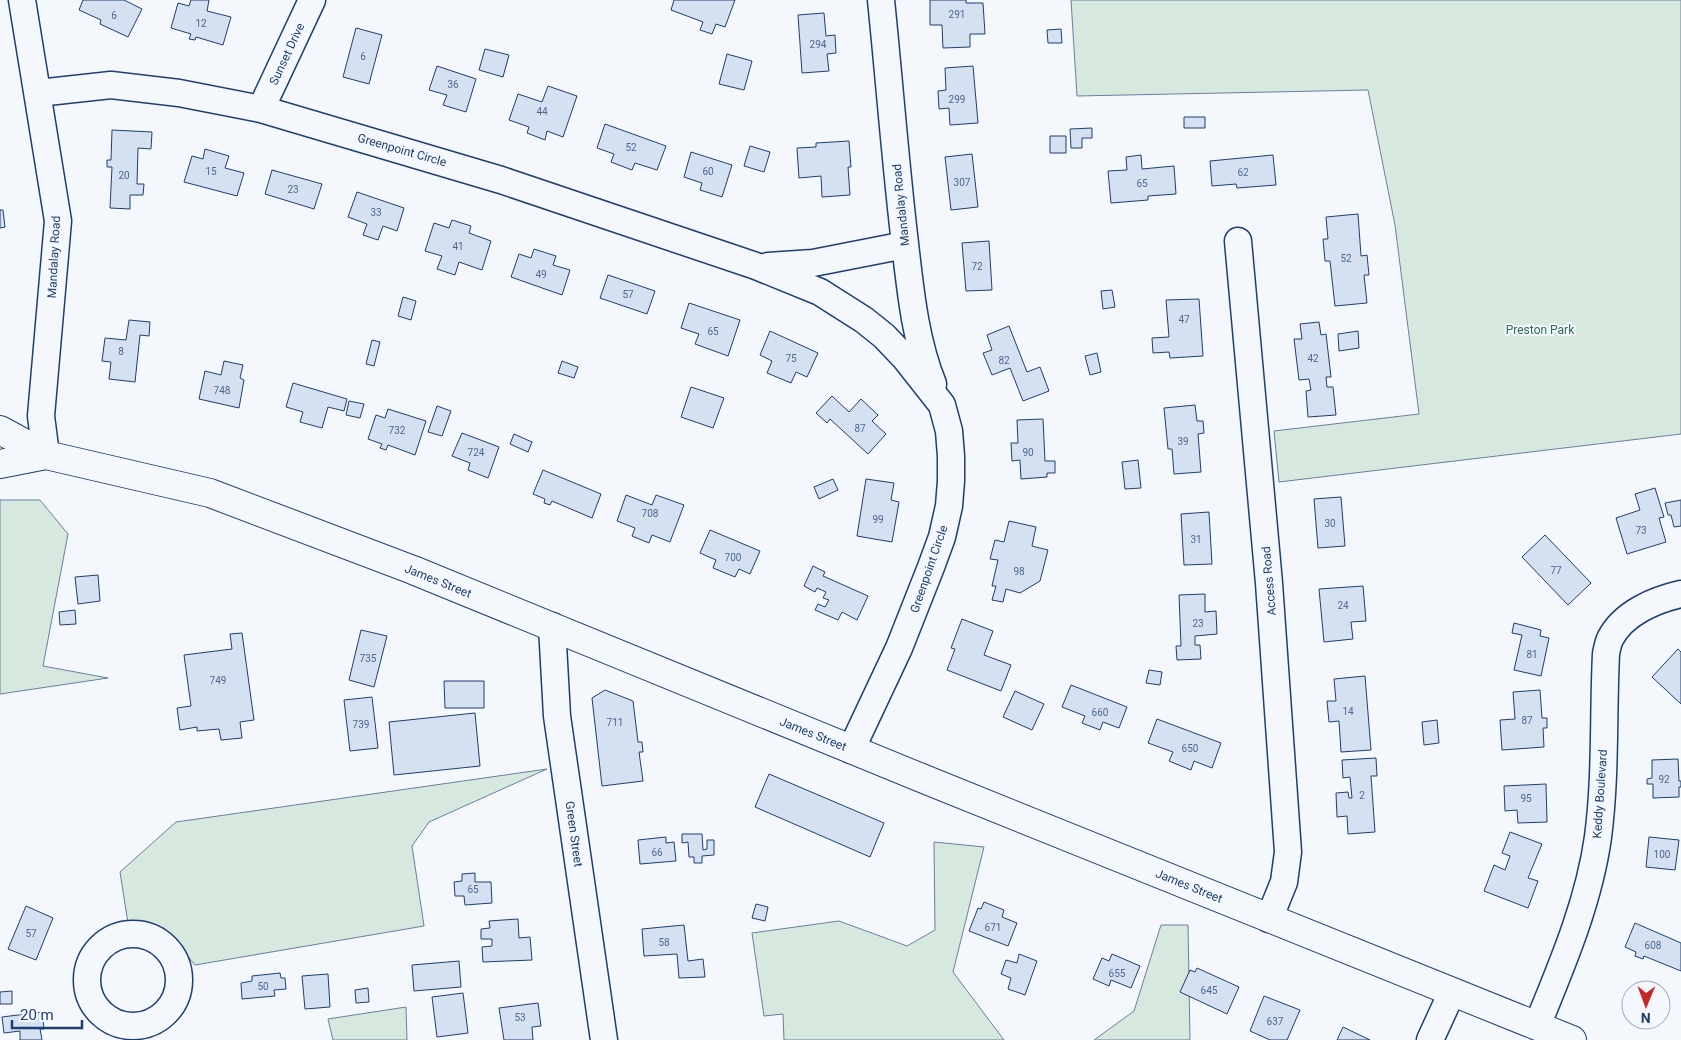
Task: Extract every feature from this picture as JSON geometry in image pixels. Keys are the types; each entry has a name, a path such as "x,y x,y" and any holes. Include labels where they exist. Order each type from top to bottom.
{"main road":[{"name":"James Street","path":"0,430 46,455 210,493 413,570 851,750 1572,1040"},
{"name":"James Street","path":"0,464 46,455"}],"street":[{"name":"Mandalay Road","path":"22,0 58,221 41,416 46,455"},
{"name":"Sunset Drive","path":"261,109 312,0"},
{"name":"Mandalay Road","path":"881,0 906,245 916,319 923,356 942,405"},
{"name":"Greenpoint Circle","path":"38,93 121,86 179,92 261,109 501,180 756,266 820,292 864,320 884,336 905,358 942,405 949,431 951,456 949,506 942,537 899,648 851,750"},
{"name":"Access Road","path":"1238,241 1269,583 1288,852 1284,882 1269,918"},
{"name":"Greenpoint Circle","path":"756,266 813,263 906,245"},
{"name":"Keddy Boulevard","path":"1537,1026 1580,914 1594,856 1601,815 1604,767 1605,670 1606,654 1610,639 1619,627 1644,607 1665,598 1681,594"},
{"name":"Green Street","path":"552,626 557,716 604,1040"},
{"path":"1430,1040 1452,992"}],"green space":[{"name":"Preston Park","path":"1071,0 1681,0 1681,434 1279,482 1274,431 1419,414 1395,225 1368,90 1077,96"},
{"path":"0,500 40,500 68,534 43,666 108,678 0,694"},
{"path":"547,769 429,822 412,846 424,926 195,965 164,928 128,923 120,872 176,822"},
{"path":"934,842 984,847 953,972 1004,1040 784,1040 783,1014 764,1016 752,933 839,921 907,946 935,930"},
{"path":"1161,925 1188,925 1190,1040 1094,1040 1134,1011"},
{"path":"406,1007 407,1040 333,1040 328,1019"}],"building":[{"path":"83,0 124,0 142,9 128,37 100,24 101,20 79,10"},
{"path":"191,0 209,0 207,11 231,17 223,45 196,37 195,40 189,39 191,34 171,28 178,3 189,6"},
{"path":"674,0 735,0 725,27 716,24 712,34 700,30 703,22 671,10"},
{"path":"930,0 966,0 966,3 983,3 985,34 970,34 970,47 943,48 942,25 930,25"},
{"path":"824,13 826,36 835,35 836,53 827,54 829,71 802,73 798,15"},
{"path":"356,28 382,35 369,84 343,77"},
{"path":"1061,29 1062,43 1048,43 1047,30"},
{"path":"485,49 509,55 503,77 479,70"},
{"path":"727,54 752,61 744,90 719,84"},
{"path":"437,66 476,79 466,112 443,105 447,95 429,90"},
{"path":"973,66 978,123 950,125 949,108 939,109 938,91 946,90 945,68"},
{"path":"548,86 577,96 563,137 547,131 545,140 527,133 529,127 509,120 518,94 542,102"},
{"path":"1184,117 1205,117 1205,128 1184,128"},
{"path":"605,124 666,146 657,170 635,163 632,170 611,162 614,154 597,148"},
{"path":"1092,128 1092,138 1082,138 1082,148 1071,148 1070,129"},
{"path":"112,130 152,132 151,149 138,148 137,184 144,184 143,195 130,195 130,209 110,208 112,167 107,167 107,160 111,160"},
{"path":"1050,136 1066,136 1066,153 1050,153"},
{"path":"849,141 851,167 848,167 850,195 822,197 821,176 799,178 797,148 816,147 816,143"},
{"path":"750,146 770,152 764,172 744,166"},
{"path":"205,149 229,156 225,168 244,173 237,196 184,182 192,156 203,159"},
{"path":"691,152 732,165 722,197 700,190 702,183 684,177"},
{"path":"972,154 978,207 951,210 945,157"},
{"path":"1141,155 1142,169 1174,166 1176,194 1148,196 1148,200 1111,203 1108,171 1127,170 1126,157"},
{"path":"1273,155 1276,185 1237,188 1236,184 1212,186 1210,161"},
{"path":"272,170 322,184 314,209 265,194"},
{"path":"357,192 404,208 397,231 383,226 378,240 363,235 367,224 348,217"},
{"path":"0,210 3,210 5,227 0,228"},
{"path":"1358,214 1361,256 1367,255 1369,275 1364,275 1367,303 1335,306 1330,261 1325,261 1323,239 1328,239 1326,217"},
{"path":"452,220 471,226 469,233 491,241 482,270 459,262 455,275 437,269 442,256 425,251 434,223 449,228"},
{"path":"989,241 992,290 966,291 962,243"},
{"path":"534,249 556,256 553,265 570,270 562,295 511,277 519,254 531,258"},
{"path":"608,275 655,291 647,314 600,298"},
{"path":"1112,290 1115,307 1103,309 1101,291"},
{"path":"403,297 416,301 411,320 398,316"},
{"path":"1199,299 1203,356 1170,358 1169,352 1153,353 1152,338 1169,337 1166,300"},
{"path":"689,303 740,320 728,356 695,344 699,334 681,328"},
{"path":"129,320 150,322 149,336 140,335 135,382 109,379 111,362 102,361 105,338 126,340"},
{"path":"1319,322 1321,335 1326,334 1331,377 1326,377 1327,387 1333,387 1336,415 1308,417 1306,391 1311,390 1309,379 1299,380 1294,339 1302,339 1300,324"},
{"path":"1009,326 1027,372 1040,367 1049,391 1023,401 1010,368 992,375 983,353 992,350 987,335"},
{"path":"770,331 818,353 807,377 796,372 791,383 767,373 772,361 760,355"},
{"path":"1358,331 1359,348 1339,351 1338,334"},
{"path":"372,340 380,342 374,366 366,364"},
{"path":"1097,353 1101,372 1090,375 1085,356"},
{"path":"224,361 243,365 240,378 244,380 239,408 199,399 205,371 221,375"},
{"path":"562,361 578,367 574,378 558,373"},
{"path":"293,383 347,399 344,411 328,407 322,428 300,422 303,412 286,407"},
{"path":"691,387 724,398 713,428 681,417"},
{"path":"832,396 849,412 861,399 878,415 872,421 886,434 868,454 830,419 827,423 816,413"},
{"path":"349,401 364,404 360,418 346,415"},
{"path":"1195,405 1197,421 1203,421 1204,433 1198,434 1201,472 1174,474 1172,449 1168,449 1164,408"},
{"path":"437,406 451,411 442,436 428,432"},
{"path":"388,409 426,421 415,455 388,445 386,450 380,448 382,444 368,439 376,415 385,418"},
{"path":"1043,419 1045,461 1055,461 1055,473 1047,473 1047,477 1021,479 1020,460 1012,461 1011,443 1018,443 1017,420"},
{"path":"462,433 499,447 488,478 468,470 470,463 452,456"},
{"path":"514,434 532,442 528,452 510,444"},
{"path":"1138,460 1141,488 1125,489 1122,462"},
{"path":"543,470 601,494 592,518 552,501 550,505 544,503 545,499 533,494"},
{"path":"833,479 838,490 819,499 814,487"},
{"path":"866,479 894,483 891,500 899,502 892,542 857,536"},
{"path":"1655,488 1664,517 1659,518 1666,542 1627,554 1616,518 1640,510 1635,494"},
{"path":"626,495 652,505 656,495 684,505 670,542 652,535 649,543 632,536 635,528 617,521"},
{"path":"1341,497 1345,546 1318,548 1314,499"},
{"path":"1681,500 1681,526 1674,527 1665,503"},
{"path":"1209,512 1212,564 1184,565 1181,514"},
{"path":"1009,521 1036,527 1032,546 1048,550 1040,581 1020,593 1006,589 1003,602 992,600 996,586 992,586 998,560 990,559 995,540 1004,542"},
{"path":"710,530 760,551 750,574 739,569 735,577 713,568 716,560 700,553"},
{"path":"1545,535 1591,583 1568,605 1522,557"},
{"path":"813,566 825,572 823,576 868,596 857,620 842,612 838,620 815,610 818,604 825,607 829,600 823,598 826,592 817,588 815,592 804,586"},
{"path":"98,575 100,601 78,604 75,577"},
{"path":"1363,586 1366,621 1351,622 1353,639 1324,642 1319,589"},
{"path":"1205,594 1205,612 1216,611 1217,634 1195,636 1195,645 1200,645 1201,659 1177,660 1176,646 1181,646 1179,595"},
{"path":"75,610 76,624 60,625 59,612"},
{"path":"962,619 993,631 984,655 1011,665 1001,691 947,670 955,649 951,648"},
{"path":"1514,623 1541,630 1540,636 1549,638 1541,676 1514,670 1522,635 1512,633"},
{"path":"361,630 387,636 374,687 349,680"},
{"path":"242,633 254,720 240,722 242,738 221,740 219,729 197,731 197,727 180,730 177,708 191,706 184,655 232,649 230,634"},
{"path":"1678,649 1681,652 1681,704 1652,677"},
{"path":"1149,670 1162,672 1160,685 1146,683"},
{"path":"1365,676 1371,750 1341,752 1339,721 1329,722 1327,701 1336,701 1334,679"},
{"path":"444,681 484,681 484,708 445,708"},
{"path":"1071,685 1127,707 1119,728 1103,722 1100,730 1082,723 1085,716 1062,707"},
{"path":"605,690 633,701 638,742 642,742 643,752 639,752 643,781 602,786 592,698"},
{"path":"1540,690 1542,718 1547,718 1547,728 1543,728 1544,747 1502,750 1500,720 1515,719 1513,692"},
{"path":"1015,691 1044,704 1032,730 1003,717"},
{"path":"372,697 378,748 350,751 344,700"},
{"path":"475,713 480,766 394,775 389,722"},
{"path":"1157,719 1221,743 1212,768 1194,761 1191,770 1169,761 1173,752 1148,743"},
{"path":"1437,720 1439,743 1424,745 1422,722"},
{"path":"1376,758 1377,776 1371,776 1375,832 1348,834 1347,816 1337,817 1336,793 1348,792 1349,798 1352,798 1350,777 1343,778 1342,760"},
{"path":"1678,759 1679,781 1681,781 1679,797 1653,798 1653,784 1647,784 1647,779 1652,778 1652,760"},
{"path":"769,774 884,823 870,857 755,807"},
{"path":"1546,784 1547,822 1518,823 1517,810 1505,811 1504,786"},
{"path":"1510,832 1542,844 1528,878 1538,881 1528,908 1484,891 1494,865 1505,870 1510,856 1502,853"},
{"path":"682,834 702,834 703,850 707,849 707,840 714,840 714,855 702,856 702,863 694,863 694,857 689,857 688,842 682,843"},
{"path":"666,837 666,843 674,842 676,861 640,864 638,840"},
{"path":"1649,837 1679,840 1675,870 1646,867"},
{"path":"475,873 475,882 491,882 492,903 465,905 464,896 455,896 454,882 462,881 462,874"},
{"path":"984,902 1004,910 1002,917 1017,923 1008,946 969,931 978,908 981,909"},
{"path":"756,904 768,907 765,921 752,918"},
{"path":"26,906 53,918 36,960 8,949"},
{"path":"518,919 519,938 530,937 532,960 483,962 482,947 492,946 492,939 481,939 481,929 490,928 489,921"},
{"path":"1635,923 1681,943 1681,971 1644,956 1643,959 1635,956 1636,952 1625,947"},
{"path":"684,925 688,961 703,959 705,977 679,978 677,954 644,956 642,929"},
{"path":"1019,954 1037,961 1025,995 1008,989 1011,978 1001,974 1006,960 1017,963"},
{"path":"1112,954 1140,966 1131,988 1111,980 1109,986 1093,979 1102,958 1109,961"},
{"path":"459,961 461,987 414,991 412,965"},
{"path":"1197,968 1239,987 1227,1014 1180,992 1190,970 1195,972"},
{"path":"280,973 281,978 285,978 286,989 274,990 275,996 242,999 241,983 252,981 252,976"},
{"path":"328,974 330,1007 305,1009 302,976"},
{"path":"368,988 369,1002 356,1003 355,990"},
{"path":"12,991 12,1004 0,1004 0,992"},
{"path":"463,993 468,1033 437,1037 432,997"},
{"path":"1264,996 1300,1010 1287,1040 1270,1040 1250,1031"},
{"path":"538,1003 541,1026 532,1027 533,1040 504,1040 499,1008"},
{"path":"42,1012 44,1029 40,1029 42,1040 20,1040 20,1031 4,1033 2,1017"},
{"path":"1343,1027 1370,1040 1337,1040"}]}
